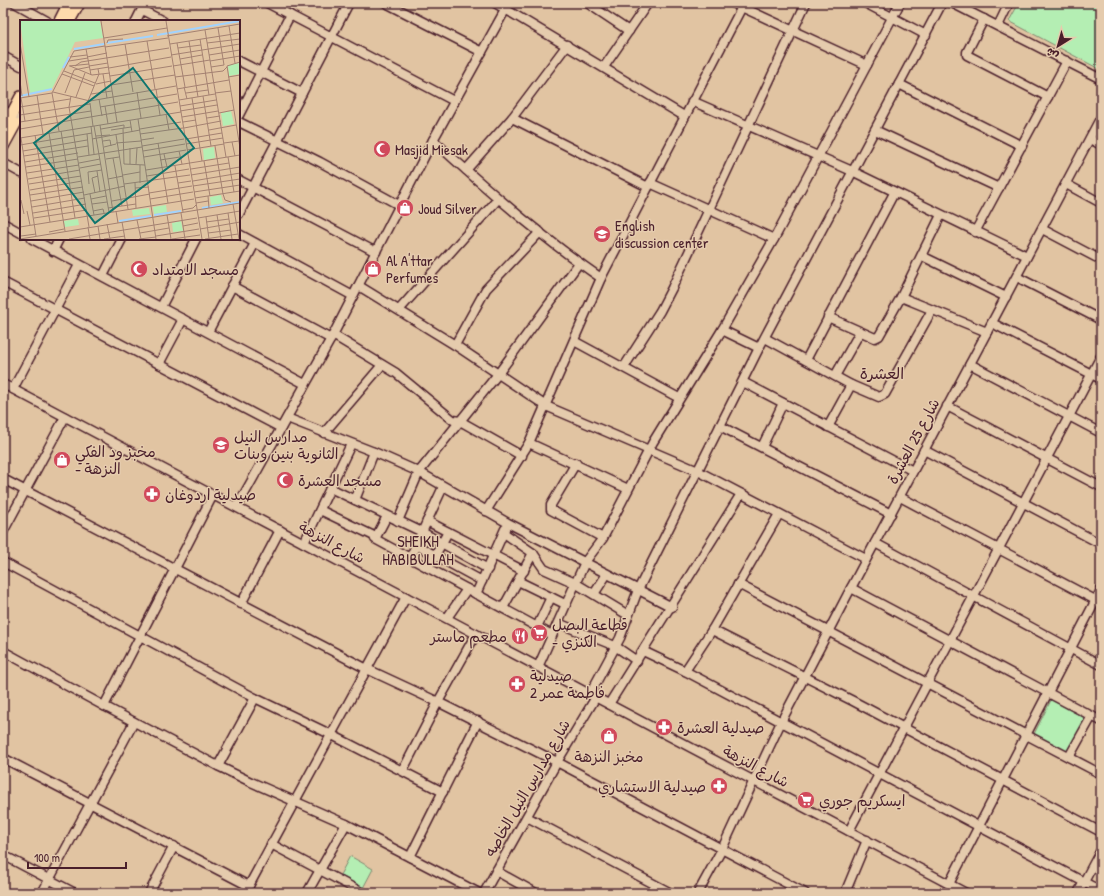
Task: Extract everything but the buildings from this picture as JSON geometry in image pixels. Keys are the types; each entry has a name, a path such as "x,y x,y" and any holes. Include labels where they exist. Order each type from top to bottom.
{"main road":[{"path":"60,20 69,3"},
{"path":"70,20 79,3"},
{"path":"3,146 20,100"},
{"path":"3,131 15,115"}],"street":[{"path":"15,3 45,20"},
{"path":"267,3 454,101"},
{"path":"240,212 349,3"},
{"path":"386,3 482,52"},
{"path":"494,3 507,6 567,45 684,116"},
{"path":"587,3 628,31"},
{"path":"604,67 648,3"},
{"path":"733,3 743,5 867,65"},
{"path":"624,367 660,311 749,127 806,3"},
{"path":"865,3 926,34"},
{"path":"538,667 585,562 603,538 649,450 679,398 722,330 774,239 900,3"},
{"name":"شارع مدارس النيل الخاصه","path":"484,893 593,695 638,590 764,338 942,3"},
{"path":"952,3 1101,79"},
{"path":"998,26 1009,3"},
{"path":"486,511 529,443 601,278 743,5"},
{"path":"136,20 143,6 161,20"},
{"path":"237,507 332,337 433,140 507,6"},
{"path":"240,113 290,15"},
{"path":"984,19 967,52 967,55 1048,97"},
{"path":"466,170 512,118 567,45"},
{"path":"3,56 20,65"},
{"path":"975,232 1067,61"},
{"path":"240,62 302,93"},
{"path":"899,84 1022,146"},
{"path":"692,101 852,171 894,193 1027,256"},
{"name":"شارع 25 العشرة","path":"698,893 722,849 781,722 804,677 1101,117"},
{"path":"512,118 649,185 774,239"},
{"path":"240,122 277,140 399,206"},
{"path":"875,130 999,188"},
{"path":"1090,138 1101,145"},
{"path":"433,140 498,199 579,263 601,278"},
{"path":"3,163 20,172"},
{"path":"240,180 376,252"},
{"path":"1066,184 1101,202"},
{"path":"806,360 894,193"},
{"path":"399,310 498,199"},
{"path":"828,317 860,332 877,337 901,297 942,215"},
{"path":"3,223 20,232"},
{"path":"1042,228 1101,260"},
{"path":"455,345 486,290 540,232"},
{"path":"240,234 354,296"},
{"path":"34,240 79,265 161,306 305,384"},
{"path":"53,251 58,240"},
{"path":"103,276 121,240"},
{"path":"161,306 195,240"},
{"path":"208,332 255,242"},
{"path":"922,256 1006,297"},
{"path":"398,521 419,472 498,374 579,263"},
{"path":"13,389 79,265"},
{"path":"1016,276 1101,320"},
{"path":"3,282 281,428"},
{"path":"232,286 332,337 396,373 453,420 460,421 522,456"},
{"path":"359,286 455,345 546,406 698,471 866,559"},
{"path":"901,297 987,332"},
{"path":"764,338 875,397 883,397 932,310"},
{"path":"159,364 183,319"},
{"path":"992,322 1101,379"},
{"path":"722,330 759,348"},
{"path":"835,376 860,332"},
{"path":"574,341 679,398"},
{"path":"848,831 880,774 1101,356"},
{"path":"970,364 1101,433"},
{"path":"324,433 382,365"},
{"path":"743,382 913,470"},
{"name":"شارع النزهة","path":"3,384 966,893"},
{"path":"828,427 851,385"},
{"path":"762,447 783,403"},
{"path":"947,406 1101,487"},
{"path":"3,532 65,417"},
{"path":"287,418 350,444 374,452 419,472 508,524 672,607"},
{"path":"720,426 891,514"},
{"path":"529,443 576,463 628,489"},
{"path":"304,543 350,444"},
{"path":"924,450 1101,544"},
{"path":"354,500 374,452"},
{"path":"576,463 551,505 551,510 603,538"},
{"path":"3,479 367,669 478,721 805,893"},
{"path":"410,558 443,487"},
{"path":"330,488 422,532 488,569"},
{"path":"104,706 213,494"},
{"path":"609,704 672,607 741,494"},
{"path":"900,497 1098,601"},
{"path":"320,510 376,537 375,539 552,635"},
{"path":"685,671 712,630 779,514"},
{"path":"376,537 387,516"},
{"path":"427,521 524,571"},
{"path":"476,594 508,524"},
{"path":"242,604 280,530"},
{"path":"428,568 448,532"},
{"path":"504,533 534,554 544,569 575,583 628,615"},
{"path":"875,543 1101,665"},
{"path":"416,545 482,581"},
{"path":"503,608 534,554"},
{"path":"3,562 255,698 403,770 443,792"},
{"path":"594,594 607,574"},
{"path":"518,581 565,604"},
{"path":"738,584 1101,774"},
{"path":"447,618 467,588"},
{"path":"851,588 1101,721"},
{"path":"949,884 1047,692 1098,601 1101,590"},
{"path":"3,758 174,846 247,890 294,800 332,735 406,597"},
{"path":"537,627 551,597"},
{"path":"558,623 615,646 637,661"},
{"path":"712,630 904,728 1101,832"},
{"path":"403,770 438,702 476,634"},
{"path":"3,650 104,706 218,766 346,824 480,893"},
{"path":"643,651 685,671 1101,891"},
{"path":"218,766 255,698"},
{"path":"1070,757 1092,716"},
{"path":"410,857 478,721"},
{"path":"42,893 134,722"},
{"path":"527,817 671,893"},
{"path":"307,893 346,824"},
{"path":"845,893 867,840"},
{"path":"271,844 363,893"},
{"path":"149,893 174,846"},
{"path":"1078,893 1101,850"},
{"path":"3,855 75,893"},
{"path":"496,871 536,893"}],"green space":[{"path":"1019,3 1101,3 1101,70 1009,21"},
{"path":"1051,700 1085,718 1068,752 1034,734"},
{"path":"350,856 373,869 363,888 340,875"}],"place":[{"name":"Masjid Miesak","path":"382,149"},
{"name":"Joud Silver","path":"405,208"},
{"name":"English discussion center","path":"602,234"},
{"name":"مسجد الامتداد","path":"139,269"},
{"name":"Al A'ttar Perfumes","path":"373,269"},
{"name":"مدارس النيل الثانوية بنين وبنات","path":"221,445"},
{"name":"مخبز ود الفكي - النزهة","path":"62,460"},
{"name":"مسجد العشرة","path":"285,480"},
{"name":"صيدلية اردوغان","path":"152,494"},
{"name":"قطاعة البصل - الكنزي","path":"539,633"},
{"name":"مطعم ماستر","path":"520,636"},
{"name":"صيدلية فاطمة عمر 2","path":"517,684"},
{"name":"صيدلية العشرة","path":"664,727"},
{"name":"مخبز النزهة","path":"609,736"},
{"name":"صيدلية الاستشاري","path":"719,786"},
{"name":"ايسكريم جوري","path":"806,800"}],"district":[{"name":"العشرة","path":"882,373"},
{"name":"SHEIKH HABIBULLAH","path":"418,550"}]}
